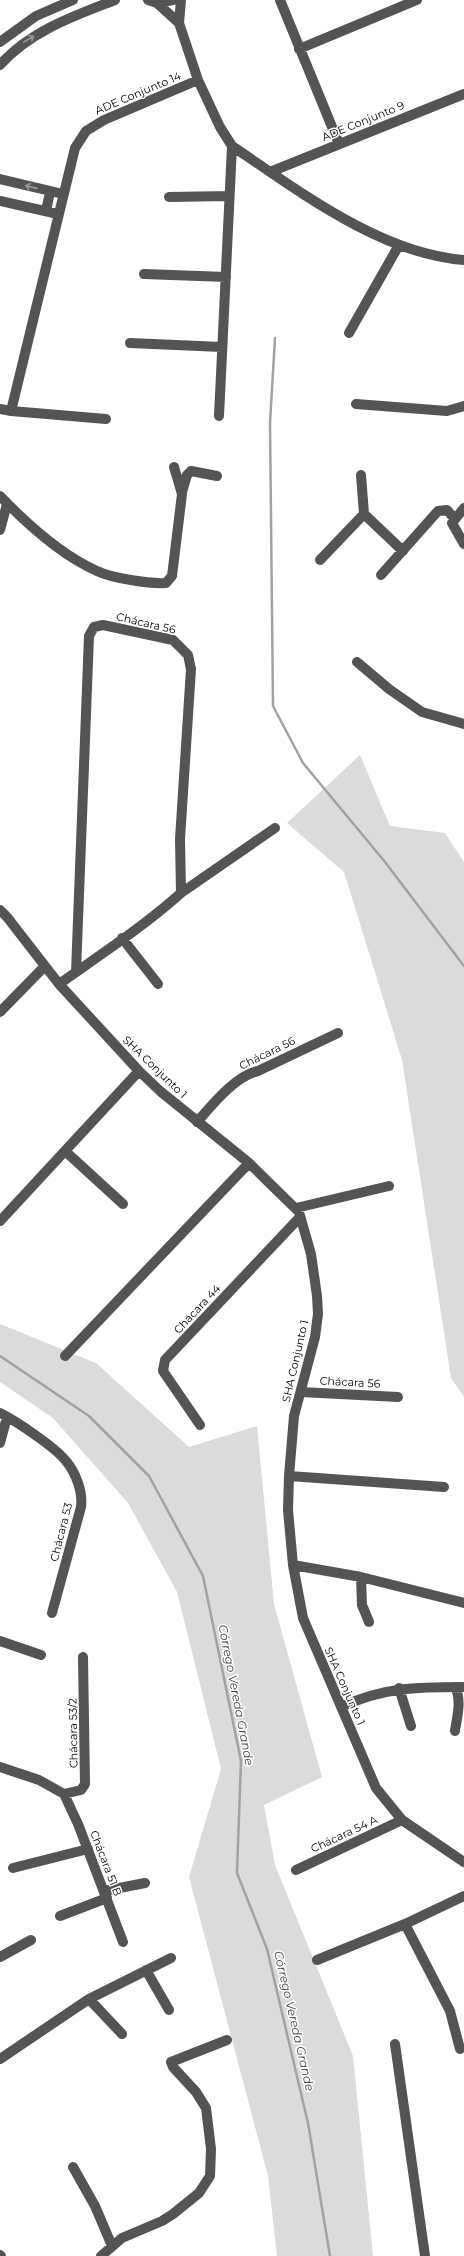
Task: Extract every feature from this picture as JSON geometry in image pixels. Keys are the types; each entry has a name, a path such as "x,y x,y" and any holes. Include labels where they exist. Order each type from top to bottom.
{"street":[{"path":"0,42 36,16 73,0"},
{"path":"0,65 24,42 49,28 115,0"},
{"path":"153,1 172,0"},
{"path":"181,0 179,23 198,80 220,127 232,146 270,172 360,228 412,250 464,260"},
{"path":"280,0 339,144"},
{"path":"299,49 417,0"},
{"path":"153,1 179,23"},
{"name":"ADE Conjunto 14","path":"11,412 75,148 86,131 104,120 198,80"},
{"name":"ADE Conjunto 9","path":"270,172 464,94"},
{"path":"219,416 232,146"},
{"path":"0,180 63,194"},
{"path":"46,211 50,192"},
{"path":"169,196 230,196"},
{"path":"0,201 58,214"},
{"path":"349,333 399,245"},
{"path":"144,274 226,277"},
{"path":"130,343 222,347"},
{"path":"356,404 447,411 464,406"},
{"path":"0,409 11,412 106,419"},
{"path":"174,467 182,494"},
{"path":"4,500 62,549 96,571 108,576 166,583 172,576 182,494 190,471 217,476"},
{"path":"360,475 364,514 403,551"},
{"path":"0,530 4,500"},
{"path":"464,508 454,518 453,526 464,544"},
{"path":"381,575 438,511 447,510 454,518"},
{"path":"320,560 364,514"},
{"name":"Chácara 56","path":"76,972 88,636 92,630 98,626 173,640 188,655 191,669 180,839 181,893"},
{"path":"357,662 389,689 422,712 464,724"},
{"path":"59,984 181,893 275,828"},
{"name":"SHA Conjunto 1","path":"0,910 7,917 44,967 139,1071 197,1122 249,1163 298,1213 311,1254 318,1314 315,1337 291,1436 289,1476 288,1510 293,1565 303,1618 376,1788 402,1820 464,1862"},
{"path":"122,938 158,984"},
{"path":"0,1012 44,967"},
{"name":"Chácara 56","path":"197,1122 219,1098 250,1072 258,1071 338,1033"},
{"path":"0,1221 139,1071"},
{"path":"65,1150 123,1204"},
{"path":"65,1356 249,1163"},
{"path":"298,1213 388,1186"},
{"name":"Chácara 44","path":"200,1425 163,1371 165,1360 298,1213"},
{"name":"Chácara 56","path":"301,1392 398,1397"},
{"name":"Chácara 53","path":"0,1443 4,1415 66,1461 81,1494 81,1507 52,1613"},
{"path":"289,1476 444,1487"},
{"path":"293,1565 361,1577 464,1603"},
{"path":"361,1577 362,1605 369,1622"},
{"path":"0,1642 42,1655"},
{"name":"Chácara 53/2","path":"64,1794 81,1790 85,1784 83,1657"},
{"path":"341,1707 363,1697 399,1688 459,1687 459,1703 455,1731"},
{"path":"399,1688 411,1726"},
{"path":"0,1767 39,1780 64,1794"},
{"name":"Chácara 51 B","path":"64,1794 88,1849 123,1942"},
{"name":"Chácara 54 A","path":"296,1870 402,1820"},
{"path":"13,1868 88,1849"},
{"path":"60,1916 105,1895 145,1883"},
{"path":"317,1960 405,1924 464,1896"},
{"path":"405,1924 450,2011 460,2049"},
{"path":"0,1957 31,1940"},
{"path":"1,2056 89,1999 171,1958"},
{"path":"146,1970 169,2010"},
{"path":"89,1999 122,2034"},
{"path":"101,2256 122,2238 162,2221 199,2193 207,2184 212,2163 206,2108 196,2092 173,2067 172,2062 227,2040"},
{"path":"395,2044 425,2256"},
{"path":"73,2167 95,2206 112,2246"}],"shaded area":[{"path":"360,755 390,826 445,833 464,862 464,1397 451,1378 402,1060 344,872 287,823"},
{"path":"0,1324 96,1363 189,1447 257,1426 274,1604 322,1777 264,1805 275,1865 353,2056 373,2256 277,2256 268,2176 189,1877 221,1769 177,1592 128,1503 53,1418 0,1382"}],"waterway":[{"path":"275,338 270,423 273,706 303,763 385,862 464,966"},
{"name":"Córrego Vereda Grande","path":"0,1356 89,1416 149,1476 203,1576 241,1761 237,1873 267,1949 308,2123 330,2256"}]}
